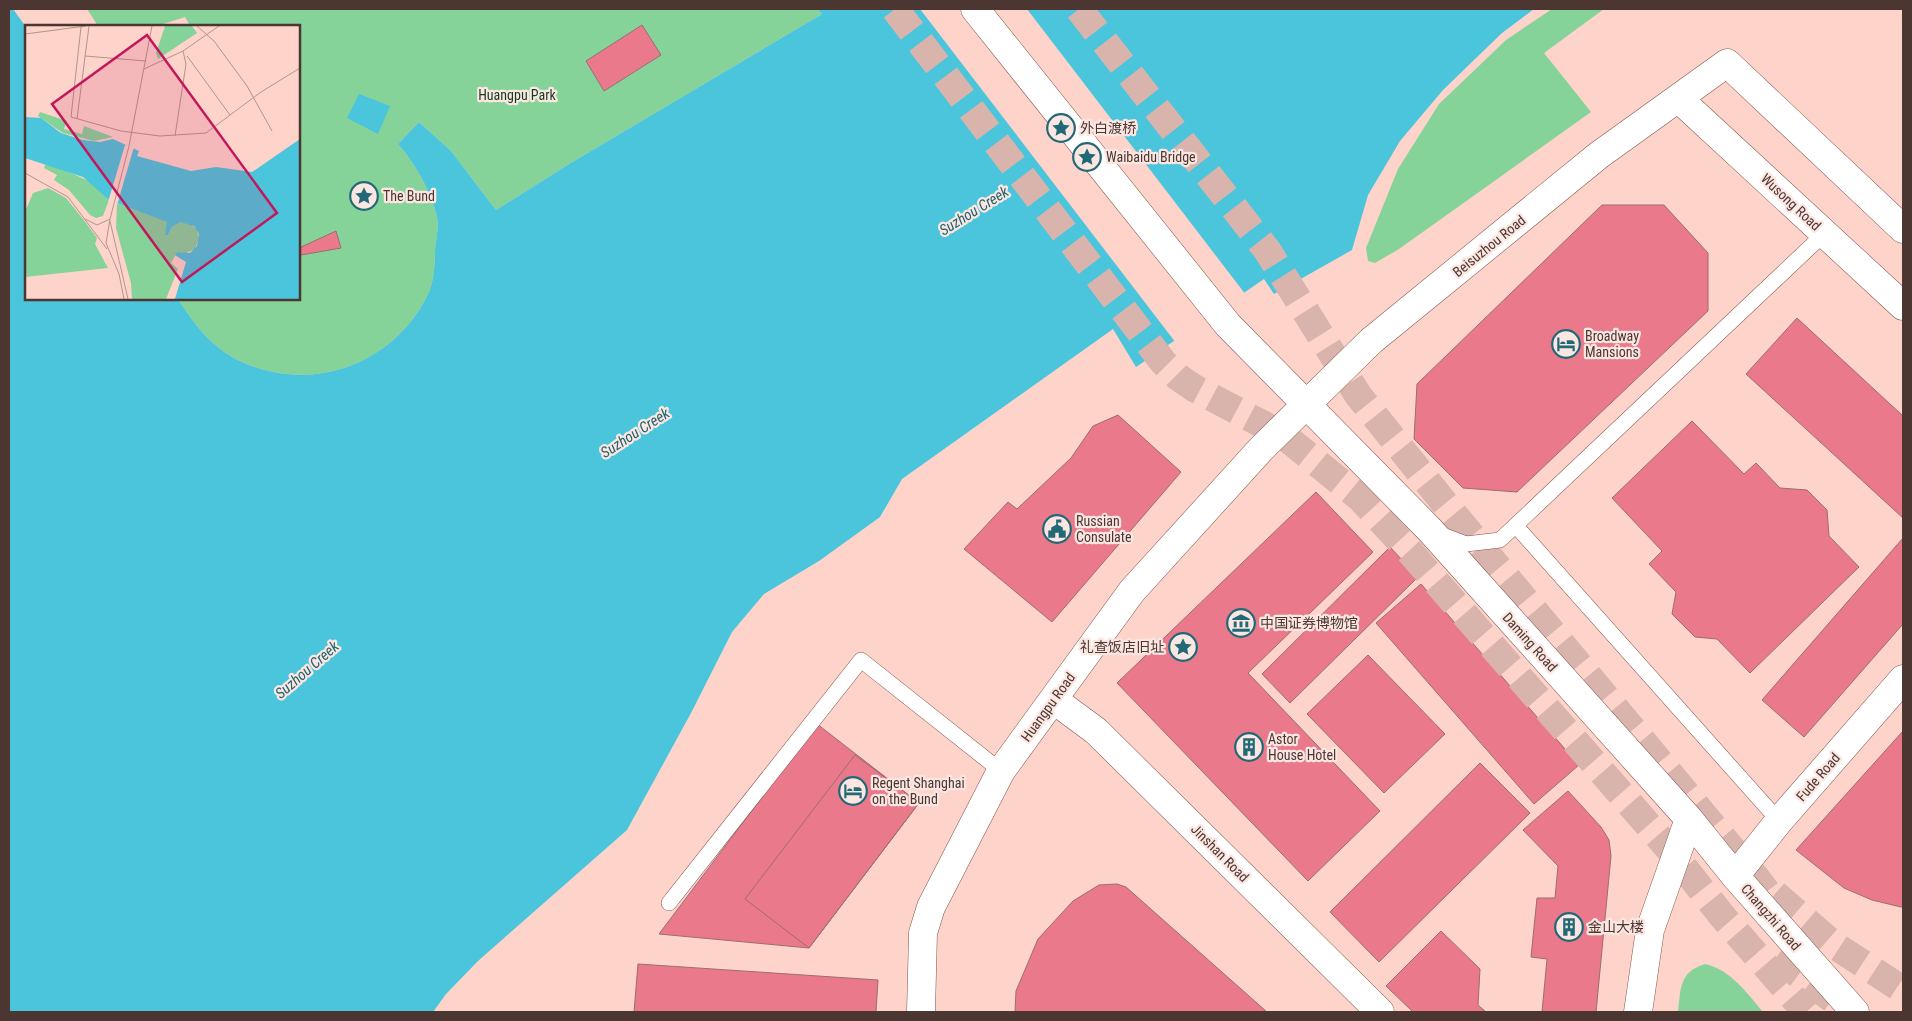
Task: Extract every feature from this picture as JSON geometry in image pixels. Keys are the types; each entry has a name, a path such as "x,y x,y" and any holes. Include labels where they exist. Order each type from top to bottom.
{"street":[{"name":"Daming Road","path":"974,9 1228,325 1430,530 1689,820"},
{"name":"Beisuzhou Road","path":"1306,403 1371,341 1592,161 1726,63 1903,229"},
{"name":"Wusong Road","path":"1679,99 1903,306"},
{"name":"Huangpu Road","path":"921,1012 923,933 931,907 1001,771 1132,591 1306,403"},
{"name":"Fude Road","path":"1735,876 1779,821 1903,679"},
{"name":"Jinshan Road","path":"1054,700 1096,731 1380,1012"},
{"name":"Changzhi Road","path":"1689,820 1735,876 1855,1012"},
{"path":"1638,1012 1650,930 1689,820"}],"lane":[{"path":"1430,530 1466,544 1500,540 1825,233"},
{"path":"1516,526 1779,821"},
{"path":"669,903 861,660 1001,771"}],"green space":[{"name":"Huangpu Park","path":"87,9 817,9 822,14 569,164 496,210 451,151 419,122 398,144 422,178 437,217 438,229 434,272 429,292 417,313 385,347 365,359 344,368 298,375 259,368 232,357 201,331 179,300 300,300 300,25 189,25 185,17 160,25 97,25"},
{"path":"1552,9 1604,9 1544,53 1591,112 1399,249 1375,263 1368,261 1366,248 1398,169 1439,104 1506,40"},
{"path":"1705,964 1723,971 1731,977 1763,1012 1678,1012 1681,988 1686,976 1696,967"}],"water":[{"name":"Suzhou Creek","path":"9,9 13,9 25,26 25,300 179,300 201,331 232,357 259,368 298,375 344,368 365,359 385,347 417,313 429,292 434,271 438,229 437,217 422,178 398,144 419,122 451,151 496,210 569,164 822,14 817,9 1534,9 1502,33 1443,90 1400,141 1368,195 1352,250 1274,294 1264,279 1136,367 1113,329 902,479 880,517 819,561 764,594 732,632 691,713 627,830 478,961 446,994 433,1012 9,1012"},
{"path":"359,94 390,106 378,134 347,118"}],"pier":[{"name":"Waibaidu Bridge","path":"920,9 1027,9 1246,295 1176,343"}],"building":[{"path":"642,25 661,55 604,91 586,61"},
{"name":"Broadway Mansions","path":"1602,205 1664,205 1708,253 1708,311 1517,492 1463,488 1414,439 1417,384"},
{"path":"336,231 341,248 301,255 300,248"},
{"path":"1797,318 1903,416 1903,518 1746,374"},
{"name":"Russian Consulate","path":"1118,415 1181,472 1052,622 964,549 1008,502 1017,509 1071,458 1093,426"},
{"path":"1692,421 1744,474 1756,463 1780,488 1807,490 1827,510 1829,536 1859,567 1750,673 1717,639 1695,637 1672,614 1676,592 1649,564 1662,551 1612,498"},
{"name":"Astor House Hotel","path":"1316,492 1373,552 1248,673 1380,811 1308,881 1117,683"},
{"path":"1903,538 1903,624 1804,737 1762,700"},
{"path":"1390,547 1418,577 1290,703 1262,674"},
{"path":"1421,584 1579,765 1534,804 1376,623"},
{"path":"1368,655 1445,734 1384,793 1307,714"},
{"path":"817,724 919,803 809,948 659,934"},
{"path":"1903,731 1903,907 1901,907 1872,900 1844,888 1796,850"},
{"path":"855,755 919,803 809,948 745,899"},
{"path":"1480,763 1530,813 1379,962 1330,912"},
{"name":"金山大楼","path":"1568,791 1601,827 1609,840 1611,856 1596,1012 1542,1012 1547,959 1531,957 1537,898 1555,898 1558,866 1523,830"},
{"path":"1117,884 1126,887 1267,1012 1015,1012 1016,991 1038,939 1073,901 1099,885"},
{"path":"1441,931 1480,969 1478,1005 1486,1012 1413,1012 1386,986"},
{"path":"638,964 878,980 876,1012 634,1012"}],"tunnel":[{"path":"895,9 1163,362 1178,377 1194,388 1283,435 1360,498 1411,553 1670,850 1723,917 1806,1012"},
{"path":"1079,9 1267,250 1358,395 1442,500 1757,879 1785,916"},
{"path":"1775,894 1834,945 1903,990"},
{"path":"1776,958 1846,1009"}],"place":[{"name":"外白渡桥","path":"1061,128"},
{"name":"Waibaidu Bridge","path":"1087,157"},
{"name":"The Bund","path":"364,196"},
{"name":"Broadway Mansions","path":"1566,344"},
{"name":"Russian Consulate","path":"1057,529"},
{"name":"中国证券博物馆","path":"1241,623"},
{"name":"礼查饭店旧址","path":"1183,647"},
{"name":"Astor House Hotel","path":"1249,747"},
{"name":"Regent Shanghai on the Bund","path":"853,791"},
{"name":"金山大楼","path":"1569,927"}]}
